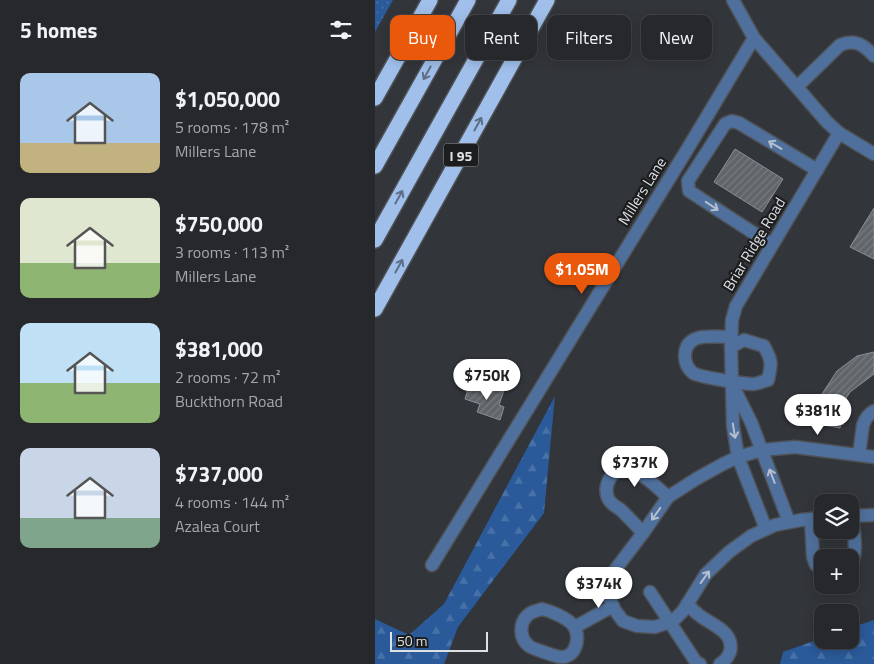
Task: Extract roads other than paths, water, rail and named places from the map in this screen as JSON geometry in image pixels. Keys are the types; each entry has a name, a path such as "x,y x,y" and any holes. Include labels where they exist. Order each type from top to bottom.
{"highway":[{"path":"375,98 429,0"},
{"path":"375,166 468,0"},
{"name":"I 95","path":"375,240 509,0"},
{"name":"I 95","path":"375,309 547,0"}],"street":[{"path":"733,0 754,38 827,122 839,133 874,154"},
{"name":"Millers Lane","path":"432,565 754,38"},
{"path":"797,87 840,45 847,42 857,43 865,47 874,56"},
{"path":"772,245 689,191 688,181 725,124 731,121 739,123 817,170"},
{"name":"Briar Ridge Road","path":"766,529 738,457 732,417 732,320 736,306 839,133"},
{"path":"701,337 731,342 744,340 764,346 770,357 771,367 768,380 753,384 731,382 694,374 688,368 685,360 685,352 689,344 701,337"},
{"name":"Briar Ridge Road","path":"731,382 751,422 789,522"},
{"path":"859,455 863,425 870,413 874,411"},
{"path":"814,518 775,525 751,536 729,552 706,574 683,611 673,621 655,627 637,626 623,621 608,594 611,574 668,497 723,464 738,457 762,450 795,447 874,457"},
{"path":"643,533 608,498 606,490 612,474 626,469 639,472 668,497"},
{"path":"859,516 874,515"},
{"path":"814,536 812,548 814,560"},
{"path":"651,592 696,662 700,664"},
{"path":"687,604 699,616 724,631 729,638 731,647 729,655 720,664"},
{"path":"575,627 613,606"},
{"path":"542,610 549,611 570,622 575,627 578,642 575,649 569,655 561,657 529,647 521,632 522,624 527,616 534,611 542,610"}]}
